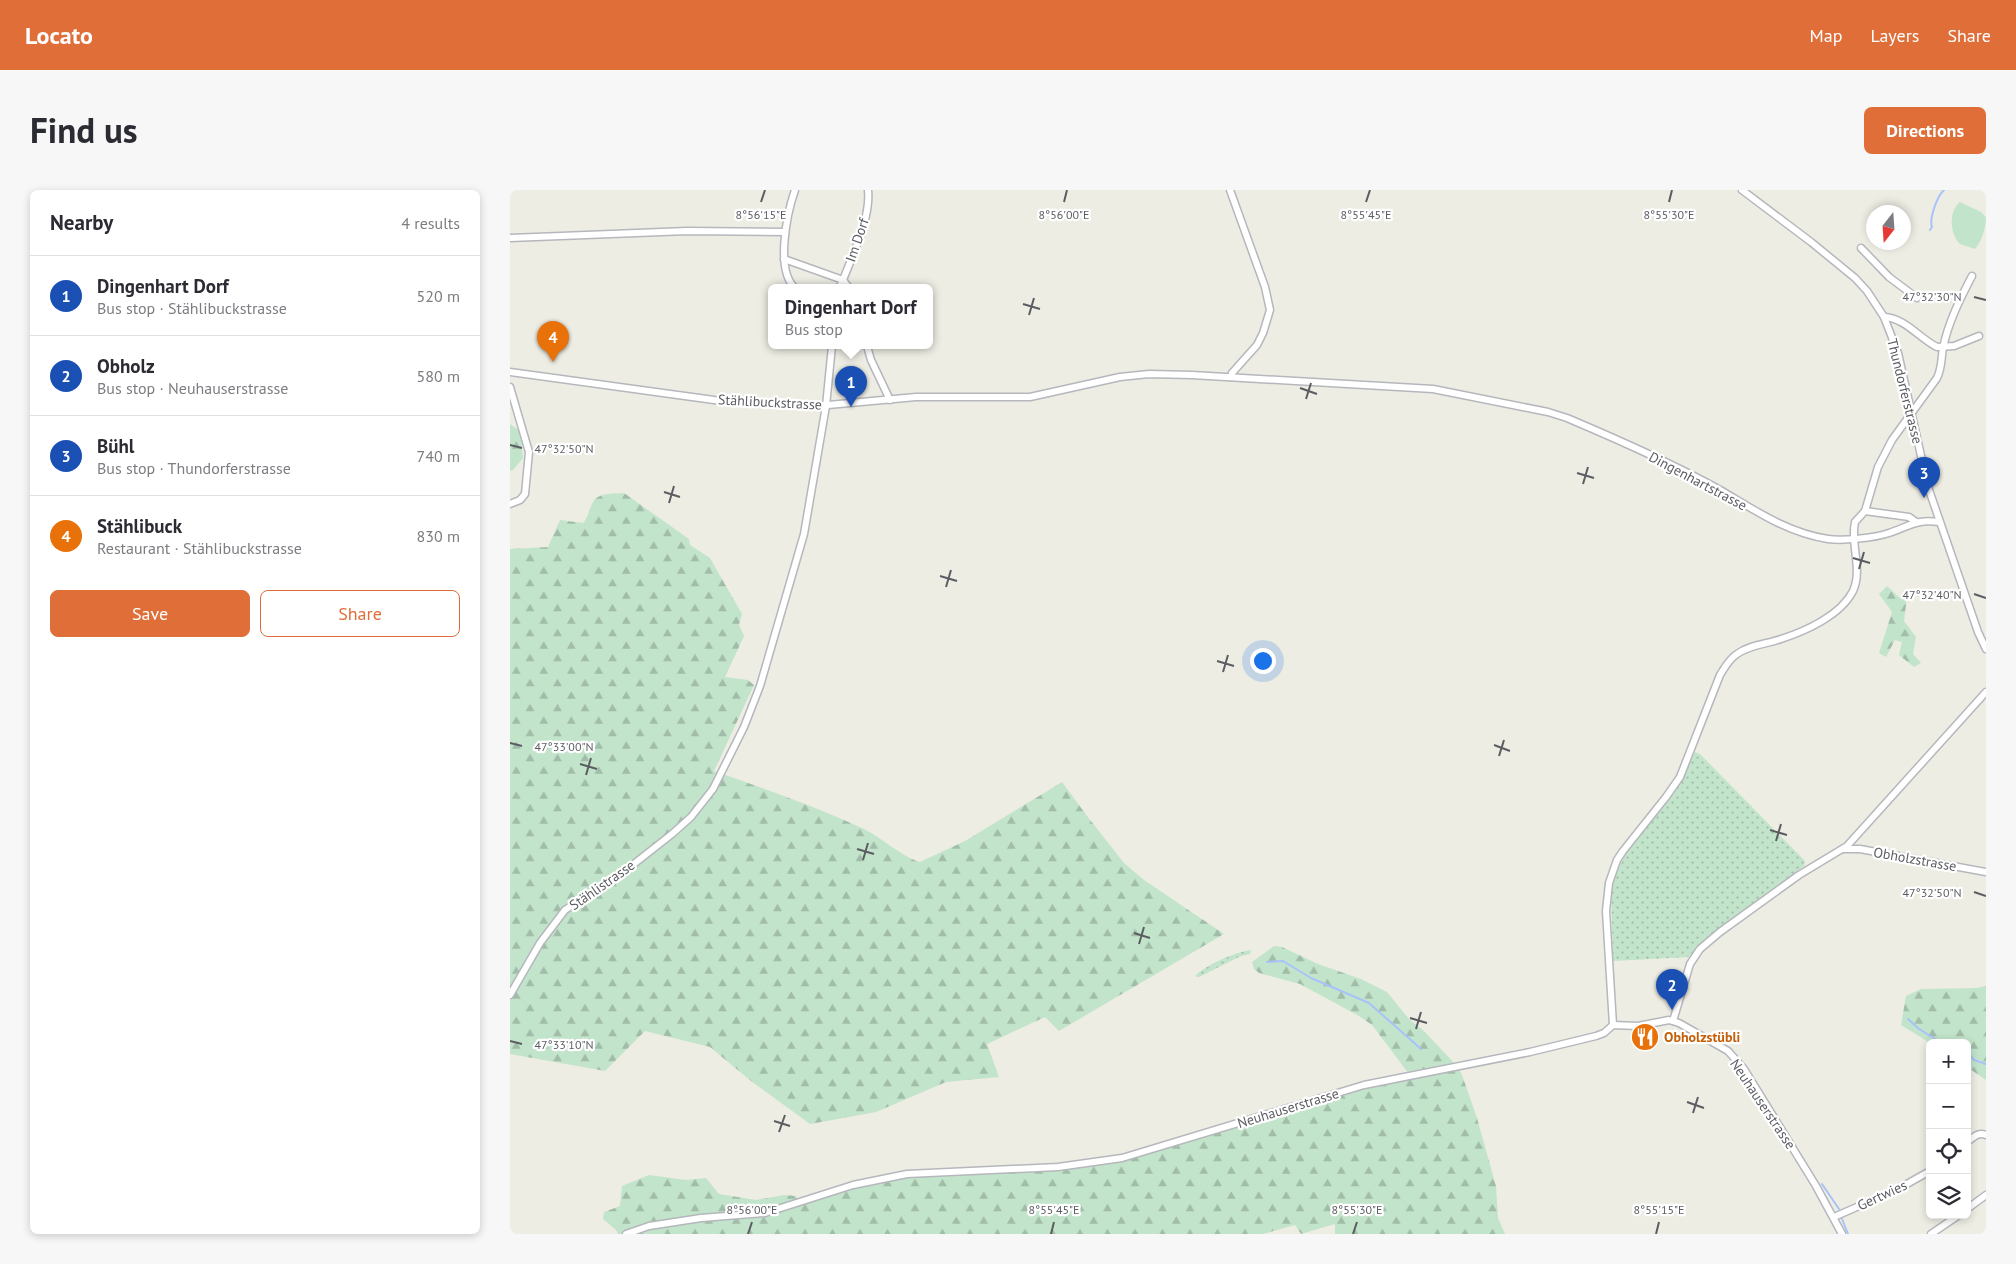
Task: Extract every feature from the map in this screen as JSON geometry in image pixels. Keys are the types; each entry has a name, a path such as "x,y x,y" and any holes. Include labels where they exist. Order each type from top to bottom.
{"street":[{"path":"791,284 787,279 784,259 785,232 786,220 795,190"},
{"name":"Im Dorf","path":"846,284 843,280 868,207 868,190"},
{"path":"1230,190 1266,287 1270,310 1266,326 1257,345 1232,373 1231,377"},
{"name":"Thundorferstrasse","path":"1742,190 1855,278 1867,291 1884,317 1898,353 1925,475 1978,632 1986,649"},
{"path":"510,238 687,231 785,232"},
{"path":"1861,248 1889,277 1917,298"},
{"path":"784,259 843,280 842,284"},
{"path":"1972,276 1958,303 1943,348 1941,370 1881,459 1865,510 1855,522 1856,582 1846,602 1825,618 1797,633 1737,653 1728,662 1720,675 1680,776 1617,860 1609,883 1606,911 1613,1025 1638,1026 1669,1020 1673,1021 1690,964 1700,949 1799,874 1843,849 1986,692"},
{"path":"1884,317 1897,320 1932,345 1943,348 1954,346 1979,336"},
{"path":"826,406 832,349"},
{"path":"868,349 890,400"},
{"name":"Stählibuckstrasse","path":"510,372 714,400 826,406 916,397 1030,397 1120,378 1149,374 1231,377"},
{"name":"Dingenhartstrasse","path":"1231,377 1424,388 1458,393 1548,412 1567,418 1681,470 1788,528 1826,539 1836,540 1887,534 1916,522 1926,520 1940,522"},
{"path":"510,387 529,452 525,494 520,500 510,504"},
{"name":"Stählistrasse","path":"510,995 540,943 565,910 630,867 672,834 691,817 713,789 744,726 760,686 804,534 826,406"},
{"path":"1865,510 1909,517 1916,522"},
{"name":"Obholzstrasse","path":"1843,849 1860,849 1986,872"},
{"name":"Neuhauserstrasse","path":"1673,1021 1728,1052 1744,1070 1834,1217 1842,1234"},
{"name":"Neuhauserstrasse","path":"626,1234 649,1226 701,1218 765,1213 852,1185 907,1174 1058,1167 1122,1158 1364,1085 1530,1052 1596,1036 1604,1033 1613,1025"},
{"path":"1971,1138 1975,1135 1986,1135"},
{"name":"Gertwies","path":"1834,1217 1898,1189 1926,1173"},
{"path":"1971,1206 1986,1195"},
{"path":"1931,1234 1953,1219"}],"green space":[{"path":"1960,202 1981,212 1986,217 1983,234 1975,249 1960,244 1952,229 1952,217 1956,206"},
{"path":"510,424 520,431 523,458 510,471"},
{"path":"624,493 689,539 690,545 710,558 742,614 739,625 744,636 725,677 748,680 754,685 714,771 790,798 846,821 864,829 908,857 920,862 965,841 1062,782 1124,863 1144,880 1224,934 1059,1031 1045,1017 987,1044 999,1077 946,1082 876,1112 810,1124 751,1081 710,1047 645,1031 605,1071 510,1054 510,549 548,547 560,520 583,523 594,500 598,497 606,494"},
{"path":"1887,586 1900,598 1903,594 1907,597 1904,621 1916,637 1913,654 1921,663 1914,667 1899,655 1902,642 1895,640 1886,657 1879,653 1892,612 1879,594"},
{"path":"1695,752 1700,754 1805,861 1804,866 1706,938 1689,957 1613,961 1611,891 1617,870 1631,845 1662,808 1684,776"},
{"path":"1274,946 1282,947 1318,964 1361,979 1387,992 1409,1019 1424,1031 1457,1066 1477,1118 1496,1186 1498,1218 1505,1234 1335,1234 1335,1224 1301,1234 1295,1225 1263,1234 618,1234 603,1219 604,1212 620,1206 622,1186 649,1175 686,1180 706,1178 719,1194 756,1200 784,1195 796,1196 799,1202 907,1174 1058,1167 1122,1158 1409,1074 1372,1025 1359,1016 1300,984 1259,973 1254,969 1252,962"},
{"path":"1251,950 1250,954 1241,956 1199,977 1195,976 1221,960 1237,953"},
{"path":"1986,986 1986,1080 1971,1070 1971,1039 1926,1039 1926,1041 1901,1025 1906,996 1921,989 1976,988"}],"waterway":[{"path":"1930,230 1934,208 1944,190"},
{"path":"1267,962 1283,961 1311,978 1369,1003 1421,1049"},
{"path":"1908,1019 1919,1029 1935,1039"},
{"path":"1971,1057 1974,1060 1986,1064"},
{"path":"1822,1184 1839,1209"},
{"path":"1842,1219 1848,1234"}],"place":[{"name":"Stählibuck","path":"553,362"},
{"name":"Dingenhart Dorf","path":"851,407"},
{"name":"Bühl","path":"1924,498"},
{"name":"Obholz","path":"1672,1010"},
{"name":"Obholzstübli","path":"1645,1037"}]}
